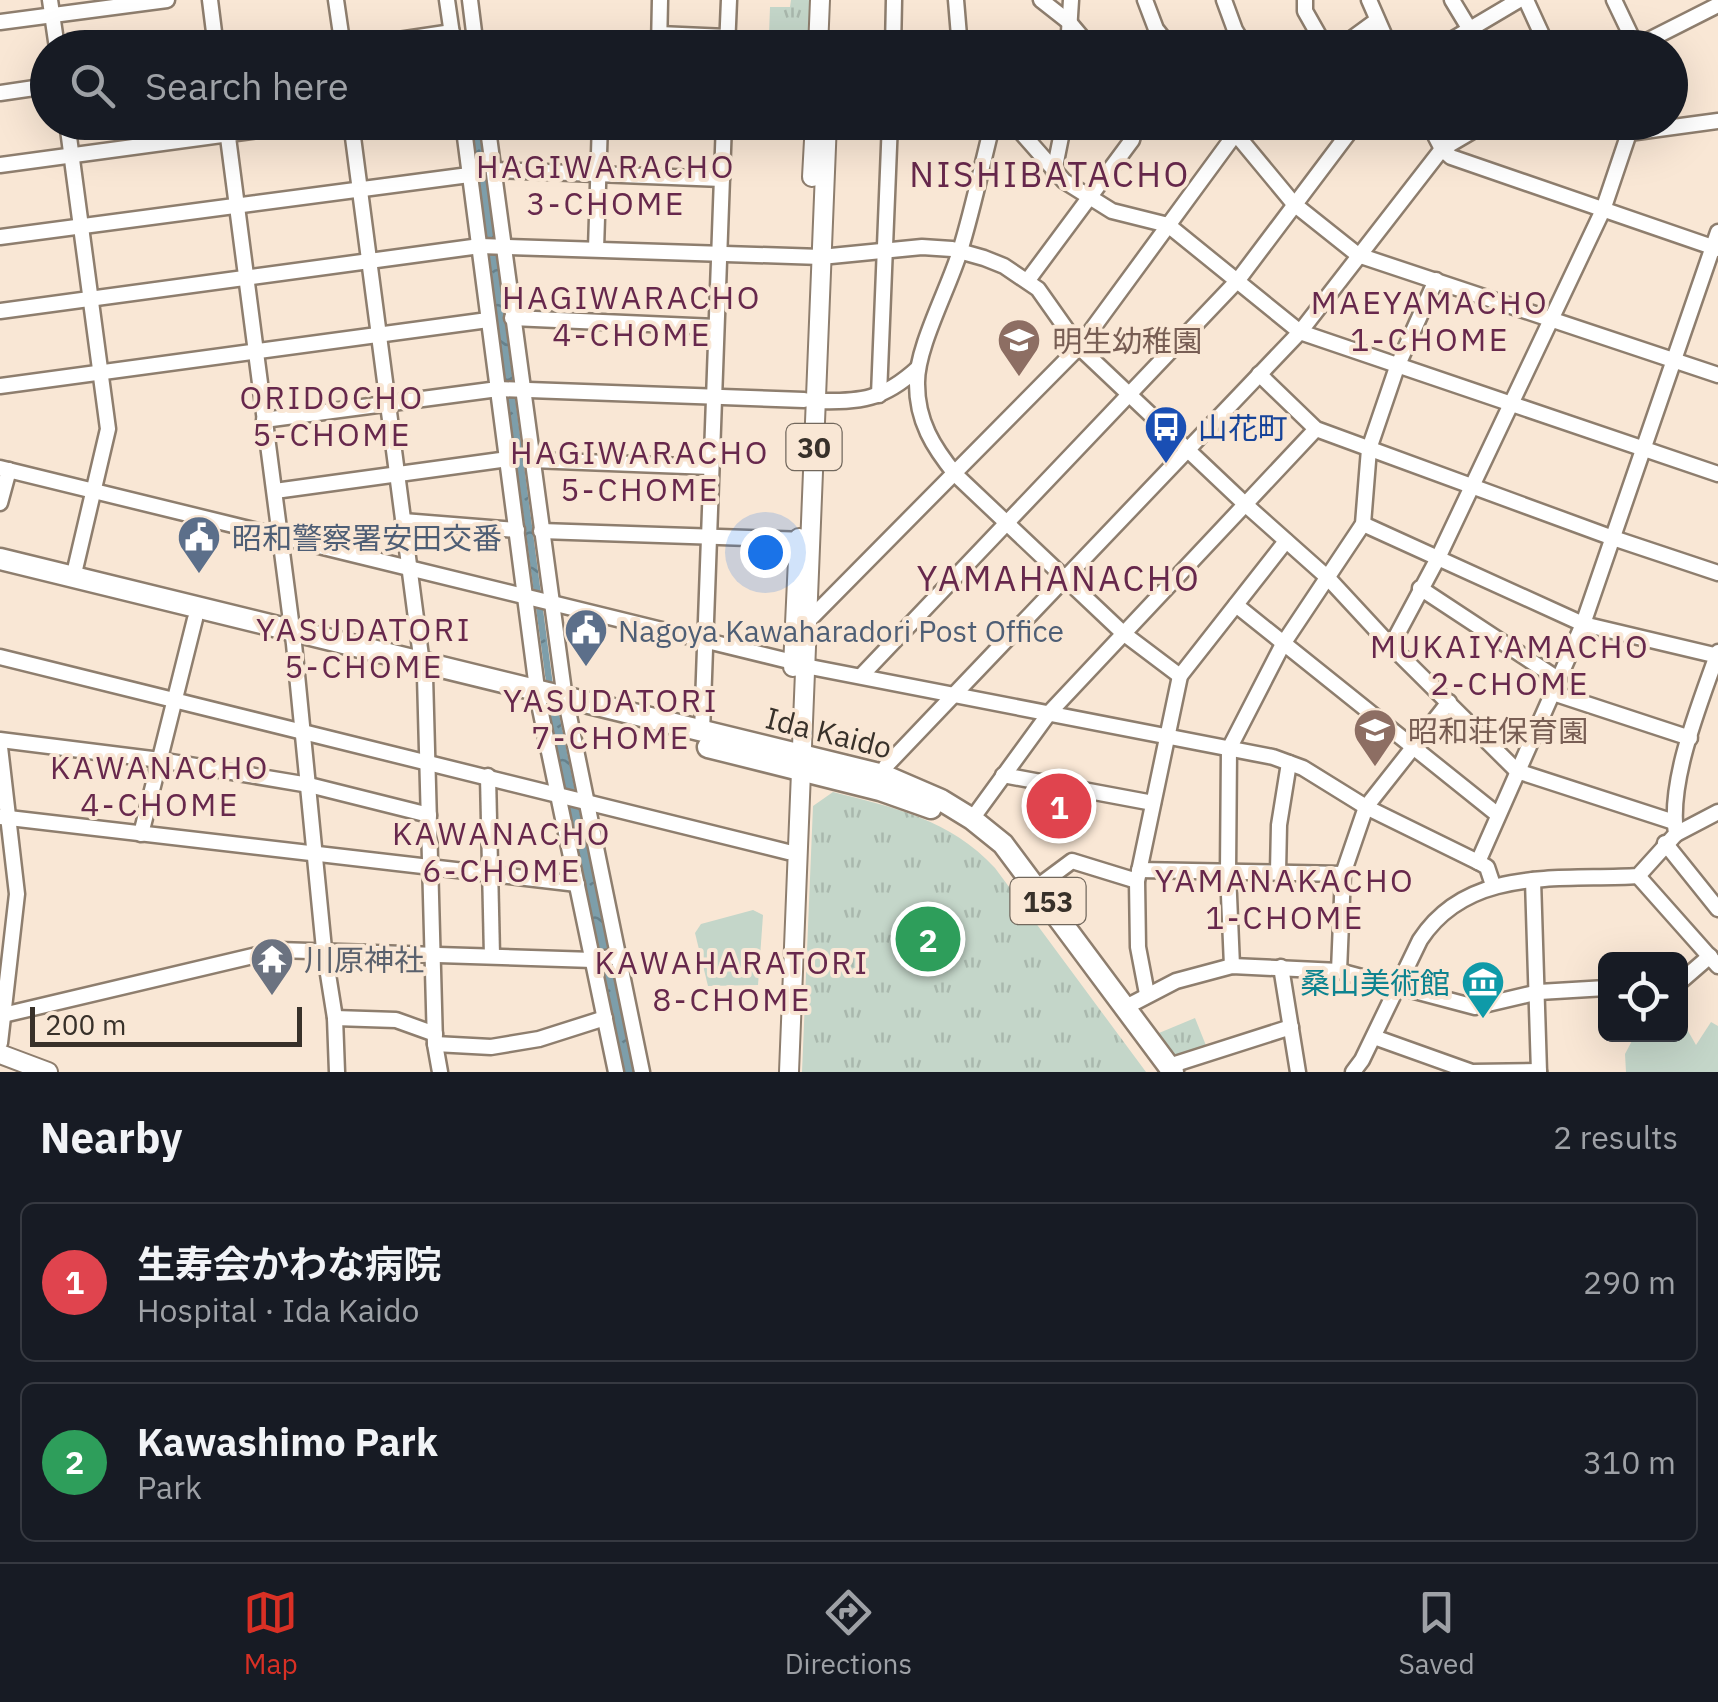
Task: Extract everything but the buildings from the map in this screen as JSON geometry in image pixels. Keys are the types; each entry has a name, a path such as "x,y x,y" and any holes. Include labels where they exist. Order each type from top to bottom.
{"highway":[{"name":"Ida Kaido","path":"0,559 293,638 796,763 920,789 972,819 1003,844 1126,1007 1167,1070"},
{"name":"Ida Kaido","path":"0,571 195,619 293,638"},
{"name":"Ida Kaido","path":"552,701 702,732 796,763"},
{"name":"Ida Kaido","path":"882,783 951,818 990,847 1167,1070"}],"main road":[{"path":"819,30 820,0"},
{"path":"830,30 831,0"},
{"name":"30","path":"790,1072 799,664 815,257 814,140"},
{"name":"30","path":"815,257 825,140"},
{"name":"30","path":"799,664 808,620 805,540"},
{"name":"30","path":"779,1072 788,852 796,763"},
{"path":"2,1056 48,1072"}],"street":[{"path":"0,22 52,8 167,0"},
{"path":"210,0 214,30"},
{"path":"336,0 341,30"},
{"path":"447,0 452,30"},
{"path":"470,0 474,30"},
{"path":"659,30 660,0"},
{"path":"727,30 728,0"},
{"path":"893,30 894,0"},
{"path":"956,0 958,30"},
{"path":"1041,0 1075,30"},
{"path":"1068,30 1071,0"},
{"path":"1145,0 1156,30"},
{"path":"1224,0 1235,30"},
{"path":"1305,0 1304,11 1315,30"},
{"path":"1369,0 1381,30"},
{"path":"1452,0 1472,30 1502,5 1522,0 1538,30"},
{"path":"1614,0 1627,30"},
{"path":"1668,30 1718,4"},
{"path":"1364,30 1376,21"},
{"path":"0,92 30,88"},
{"path":"1688,123 1718,121"},
{"path":"70,140 108,429 73,578"},
{"path":"0,165 158,140"},
{"path":"229,140 304,732 324,950 335,1018 337,1072"},
{"path":"353,140 424,670 435,1039 440,1072"},
{"path":"465,140 526,597 552,701 584,800 642,1072"},
{"path":"490,140 551,602 558,794 616,1072"},
{"path":"596,249 599,140"},
{"path":"702,732 723,140"},
{"path":"879,395 889,140"},
{"path":"988,140 960,252 918,368 917,393 926,431 956,474 1123,634 1180,676"},
{"path":"1027,140 1054,172 1090,197 1112,210 1168,225 1300,332 1718,474"},
{"path":"1054,172 1060,140"},
{"path":"1028,280 1132,140"},
{"path":"808,620 1080,347 1226,140"},
{"path":"1246,140 1294,204 1358,254 1718,376"},
{"path":"860,676 1238,280 1338,140"},
{"path":"1437,140 1451,157 1603,210 1717,243 1583,624 1478,862"},
{"path":"882,783 886,766 1300,332 1442,150 1458,140"},
{"path":"1391,646 1438,558 1603,210 1623,140"},
{"path":"494,170 722,179"},
{"path":"0,237 469,174"},
{"path":"0,311 480,246 815,257 922,247 994,262 1028,280 1059,315 1080,347 1328,578 1518,771 1672,833 1718,909"},
{"path":"1232,966 1229,749 1283,644 1364,524 1369,448 1398,367 1436,280"},
{"path":"512,318 716,327"},
{"path":"0,386 488,320"},
{"path":"264,420 499,389 866,400 897,386 918,368"},
{"path":"1260,374 1316,429 1718,573"},
{"path":"972,819 1050,712 1316,429"},
{"path":"274,491 508,459"},
{"path":"532,460 711,467"},
{"path":"40,461 40,478"},
{"path":"0,503 4,469 799,664 1168,734 1289,763 1366,807 1478,862 1487,868 1492,885"},
{"path":"404,521 517,530"},
{"path":"1364,524 1583,624 1718,655 1680,776 1672,833"},
{"path":"542,531 805,540"},
{"path":"1147,994 1138,948 1138,876 1180,676 1286,541"},
{"path":"1420,588 1556,686 1690,738"},
{"path":"1236,606 1498,816"},
{"path":"141,834 195,619"},
{"path":"0,656 788,852"},
{"path":"1339,971 1344,874 1366,807 1448,702"},
{"path":"2,1056 5,955 17,894 4,818 0,753 160,760 309,786 429,814"},
{"path":"1278,872 1279,825 1289,763"},
{"path":"488,776 492,956"},
{"path":"1002,776 1153,803"},
{"path":"1359,1070 1429,927 1452,905 1492,885 1638,876 1672,833 1718,812"},
{"path":"4,818 577,884"},
{"path":"1037,886 1072,860 1138,876 1228,872 1344,874"},
{"path":"1638,876 1714,961 1688,977"},
{"path":"1374,1037 1472,1072 1539,1072 1533,880"},
{"path":"3,1015 278,950 593,960 618,956"},
{"path":"1126,1007 1176,981 1232,966 1339,971 1475,1007 1539,992 1598,988"},
{"path":"1282,968 1298,1072"},
{"path":"335,1018 396,1020 435,1039 491,1047 539,1039 605,1018"},
{"path":"1167,1070 1291,1026"}],"green space":[{"path":"791,0 812,0 810,30 769,30 770,7 790,7"},
{"path":"833,792 920,818 978,851 995,868 1146,1072 802,1072 813,806"},
{"path":"753,910 763,915 758,985 708,986 695,933 701,924"},
{"path":"1195,1018 1207,1048 1176,1057 1159,1033"},
{"path":"1711,1022 1718,1026 1718,1072 1626,1072 1625,1054 1631,1042 1688,1042 1688,1031 1696,1045"}],"water":[{"path":"472,140 481,140 553,685 634,1072 624,1072 552,726"}],"place":[{"name":"明生幼稚園","path":"1019,378"},
{"name":"山花町","path":"1166,465"},
{"name":"昭和警察署安田交番","path":"199,575"},
{"name":"Nagoya Kawaharadori Post Office","path":"586,668"},
{"name":"昭和荘保育園","path":"1375,768"},
{"name":"生寿会かわな病院","path":"1059,806"},
{"name":"Kawashimo Park","path":"928,939"},
{"name":"川原神社","path":"272,997"},
{"name":"桑山美術館","path":"1483,1020"}],"district":[{"name":"NISHIBATACHO","path":"1050,174"},
{"name":"HAGIWARACHO 3-CHOME","path":"606,184"},
{"name":"HAGIWARACHO 4-CHOME","path":"632,316"},
{"name":"MAEYAMACHO 1-CHOME","path":"1430,320"},
{"name":"ORIDOCHO 5-CHOME","path":"332,416"},
{"name":"HAGIWARACHO 5-CHOME","path":"640,470"},
{"name":"YAMAHANACHO","path":"1059,578"},
{"name":"YASUDATORI 5-CHOME","path":"364,648"},
{"name":"MUKAIYAMACHO 2-CHOME","path":"1510,664"},
{"name":"YASUDATORI 7-CHOME","path":"611,718"},
{"name":"KAWANACHO 4-CHOME","path":"160,786"},
{"name":"KAWANACHO 6-CHOME","path":"502,852"},
{"name":"YAMANAKACHO 1-CHOME","path":"1285,898"},
{"name":"KAWAHARATORI 8-CHOME","path":"732,980"}]}
